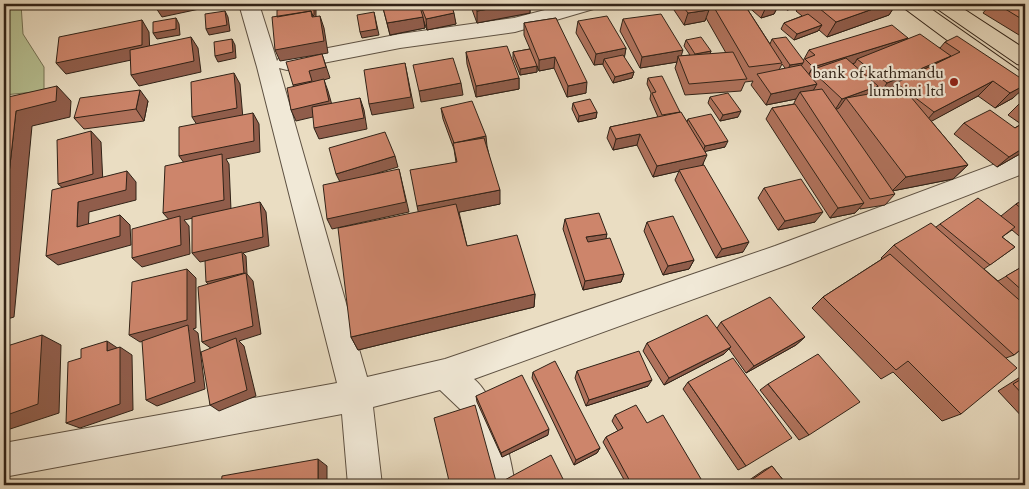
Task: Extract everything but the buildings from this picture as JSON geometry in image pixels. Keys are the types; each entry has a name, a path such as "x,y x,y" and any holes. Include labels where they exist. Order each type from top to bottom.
{"main road":[{"path":"911,4 1025,86"},
{"path":"943,4 1025,59"}],"street":[{"path":"249,4 268,67 356,395 365,485"},
{"path":"268,67 400,42 515,25 590,4"},
{"path":"4,460 356,395 445,374 902,212 1025,163"},
{"path":"902,212 923,232"},
{"path":"445,374 472,398 488,436 498,485"}],"green space":[{"path":"4,4 21,4 23,34 44,67 44,91 4,95"}],"place":[{"name":"bank of kathmandu lumbini ltd","path":"954,82"}]}
